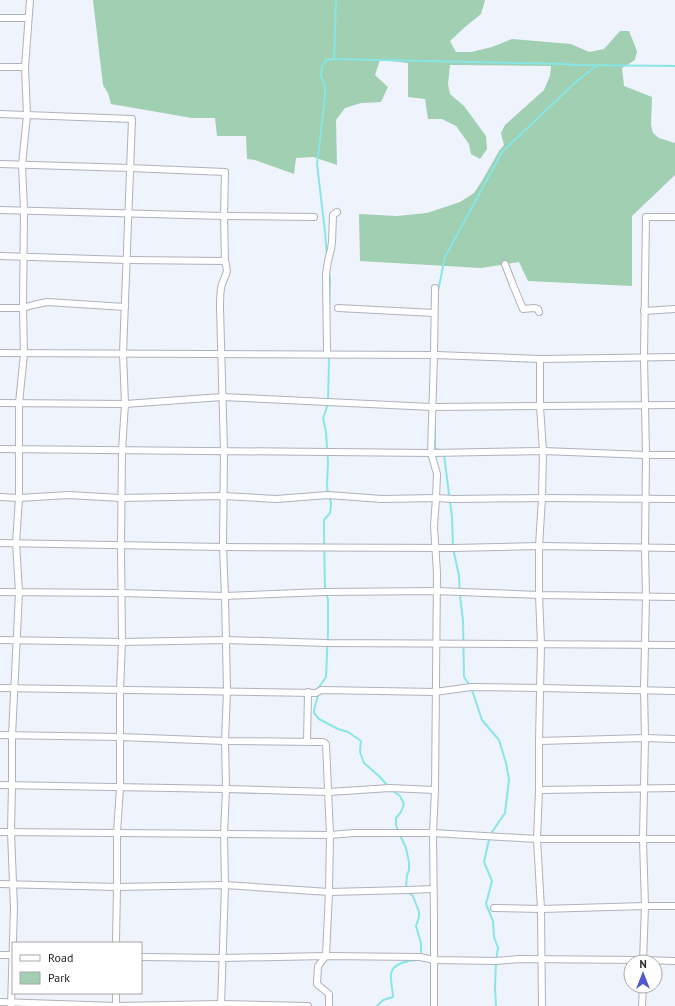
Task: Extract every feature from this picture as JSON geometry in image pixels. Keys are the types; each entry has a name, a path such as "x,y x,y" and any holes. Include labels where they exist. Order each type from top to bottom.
{"street":[{"path":"13,942 14,908 11,832 12,736 19,592 16,543 19,498 19,403 24,354 24,210 22,165 26,115 25,67 30,0"},
{"path":"0,18 28,18"},
{"path":"0,67 25,67"},
{"path":"0,114 132,119 123,353 126,404 122,450 120,546 122,642 116,942"},
{"path":"0,164 225,172 224,216 225,261 227,275 221,287 220,308 224,451 223,547 227,691 224,834 225,885 221,1005"},
{"path":"0,210 314,217"},
{"path":"327,354 326,274 332,242 333,215 337,212"},
{"path":"643,954 645,906 643,839 645,738 644,690 646,645 644,311 646,217 675,217"},
{"path":"0,256 225,261"},
{"path":"505,264 523,309 534,308 538,309 539,312"},
{"path":"434,288 434,355 431,453 437,474 434,526 437,574 435,790 433,833 434,1006"},
{"path":"0,308 23,308 47,302 125,307"},
{"path":"338,308 434,313"},
{"path":"644,311 675,309"},
{"path":"0,353 434,355 540,359 675,357"},
{"path":"540,359 540,406 543,451 539,546 541,644 537,839 541,909 542,1006"},
{"path":"0,403 126,404 222,397 432,406 675,405"},
{"path":"0,449 431,453 543,451 675,455"},
{"path":"0,497 19,498 68,495 121,498 223,496 276,499 328,495 382,499 675,499"},
{"path":"0,543 223,547 436,548 539,546 675,548"},
{"path":"0,592 225,596 325,592 436,591 539,595 675,597"},
{"path":"0,640 122,642 226,640 327,643 675,645"},
{"path":"0,688 435,692 471,687 675,691"},
{"path":"307,742 308,692"},
{"path":"0,735 323,742 326,744 330,835 329,892 326,956 318,966 317,984 329,994 329,1006"},
{"path":"539,741 645,738 675,739"},
{"path":"0,785 329,792 390,788 435,790"},
{"path":"539,790 675,788"},
{"path":"0,832 330,835 354,833 433,833 537,839 675,839"},
{"path":"0,884 117,887 225,885 329,892 433,889"},
{"path":"494,908 541,909 675,906"},
{"path":"0,955 12,955 11,1004"},
{"path":"142,957 223,958 326,956 420,957 434,960 496,961 518,959 623,961"},
{"path":"663,961 675,961"},
{"path":"116,994 116,1006"},
{"path":"642,1006 643,994"},
{"path":"0,1002 11,1004 116,1006 308,1006"}],"green space":[{"path":"93,0 485,0 481,14 450,41 456,52 471,52 492,47 512,39 571,44 589,52 604,49 620,31 629,31 637,51 635,60 622,68 624,86 652,97 651,125 653,133 659,138 675,143 675,175 632,216 632,286 528,281 519,262 481,268 360,261 359,214 397,216 427,213 460,202 474,193 504,145 501,133 505,125 544,90 550,76 551,66 450,65 448,84 450,94 464,106 486,136 487,149 480,159 471,154 469,144 456,126 442,119 428,119 425,99 408,97 408,63 380,60 375,75 388,87 381,102 361,103 345,108 336,120 337,165 313,157 296,158 294,174 255,160 247,159 246,136 217,136 215,118 192,118 111,104 108,93 103,85"}],"waterway":[{"path":"336,0 334,59 675,66"},
{"path":"327,256 317,164 325,97 325,86 321,76 322,67 326,60 334,59"},
{"path":"438,291 445,257 502,152 577,81 597,65"},
{"path":"329,272 329,310"},
{"path":"319,690 319,687 326,677 328,631 328,599 325,592 324,520 330,513 331,502 328,495 327,485 328,463 326,432 323,418 328,402 329,358"},
{"path":"435,427 435,449 441,450"},
{"path":"444,455 452,517 453,548 459,576 463,621 464,677 471,687 482,720 499,740 506,763 509,780 505,813 490,835 484,862 492,881 486,904 493,921 494,937 498,948 495,987 496,1006"},
{"path":"318,695 314,713 319,719 338,729 348,732 361,741 360,752 364,763 388,786"},
{"path":"393,791 400,796 404,804 401,812 396,818 398,831"},
{"path":"400,835 406,848 409,862 406,888"},
{"path":"408,892 413,896 419,912 416,926 421,943 421,955"},
{"path":"377,1006 383,1000 393,997 391,974 394,968 401,963 418,959"}]}
